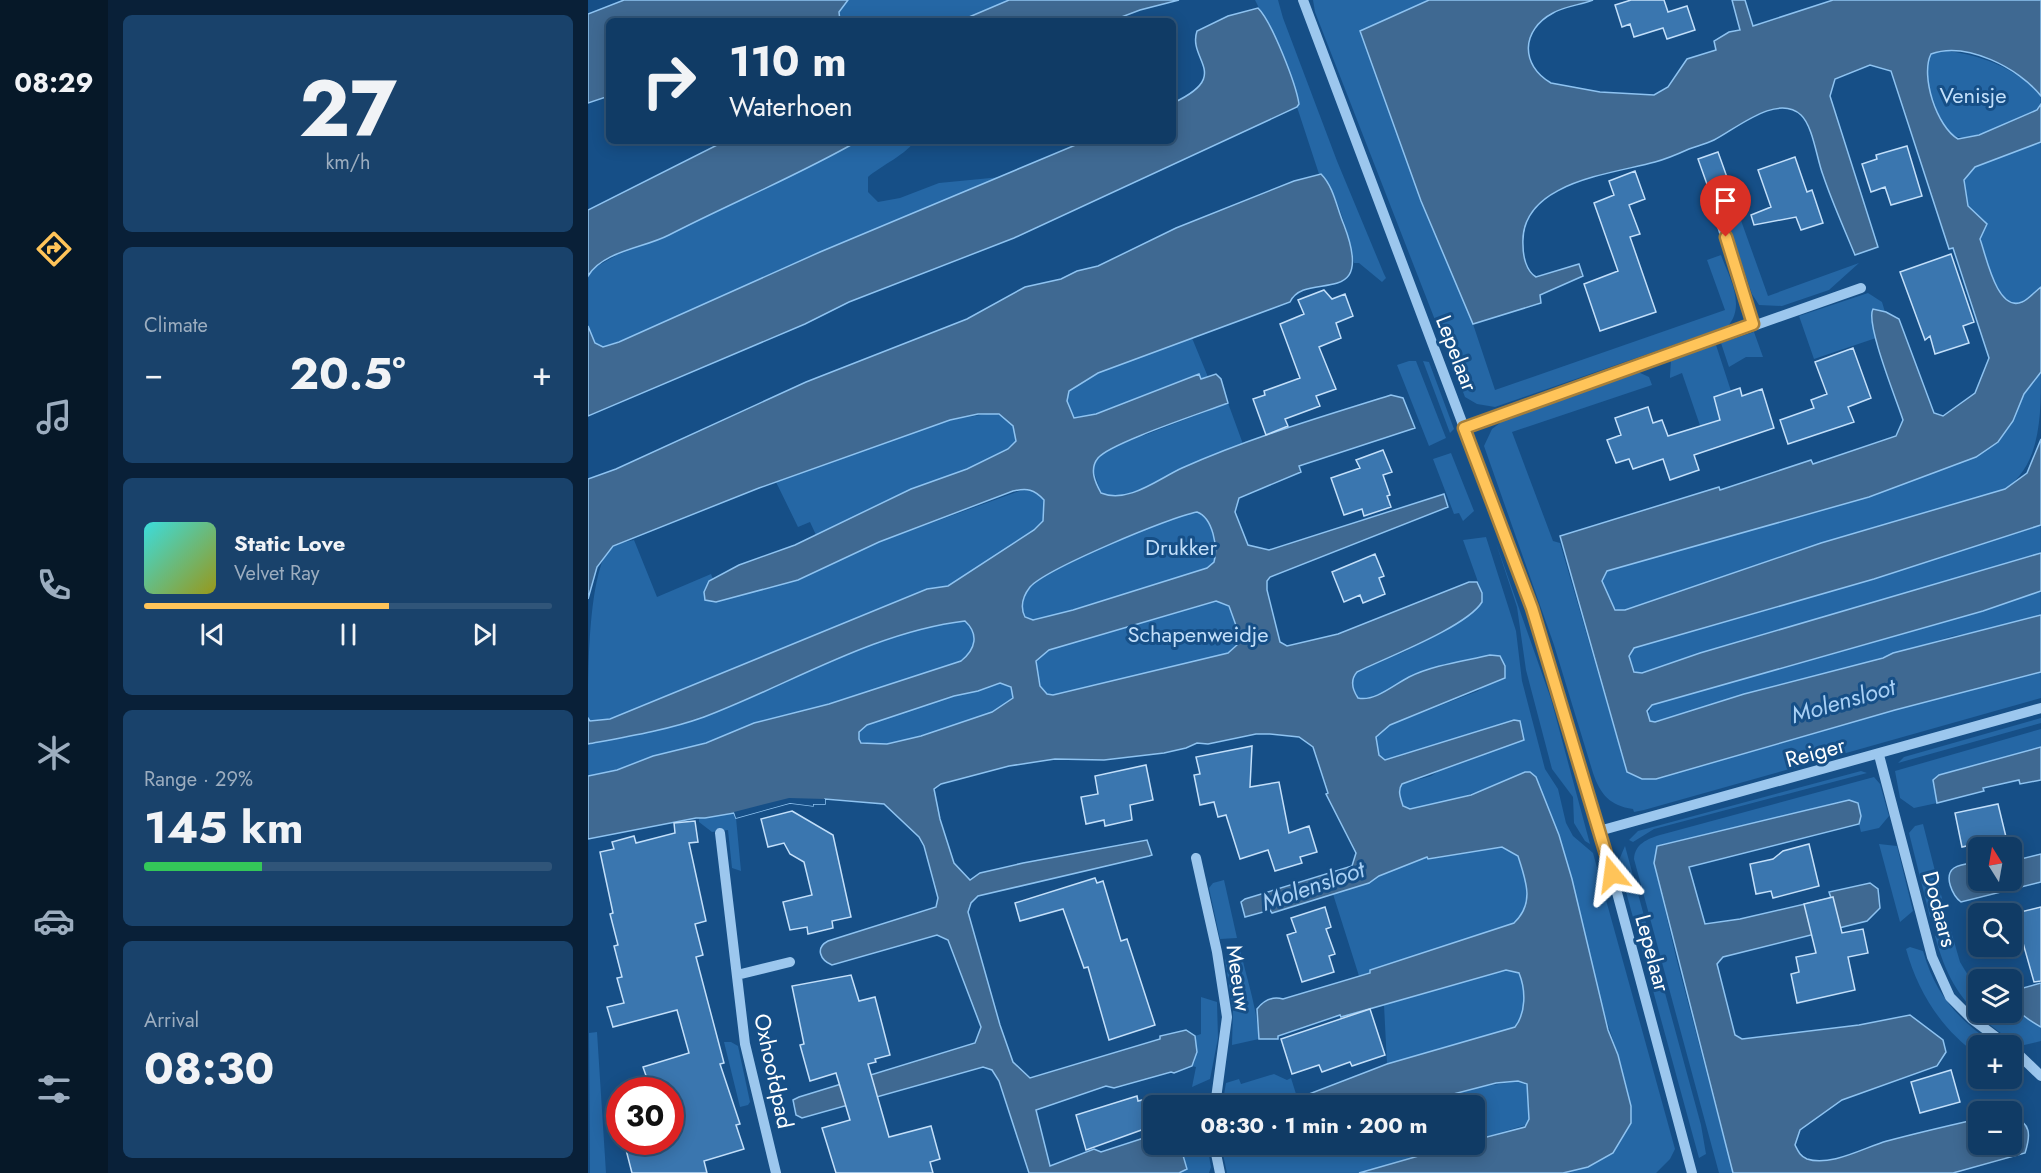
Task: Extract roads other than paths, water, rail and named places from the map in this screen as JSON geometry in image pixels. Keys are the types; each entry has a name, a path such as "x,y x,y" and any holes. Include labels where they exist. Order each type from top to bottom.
{"street":[{"name":"Lepelaar","path":"1303,0 1532,608 1599,831 1689,1172"},
{"path":"1721,223 1753,324"},
{"path":"1464,428 1753,324 1861,288"},
{"name":"Reiger","path":"1599,831 1879,755 2041,708"},
{"name":"Dodaars","path":"1879,755 1937,967 1950,997 1972,1019 1994,1035"},
{"name":"Oxhoofdpad","path":"720,833 745,1044 776,1173"},
{"name":"Meeuw","path":"1196,858 1217,952 1227,1017 1216,1095"},
{"path":"737,975 790,963"},
{"name":"Dodaars","path":"2022,1058 2041,1076"},
{"path":"1217,1155 1221,1173"}],"water":[{"path":"624,0 848,0 839,12 840,18 606,18 606,97 588,103 588,14"},
{"path":"1009,0 1179,0 1119,18 967,18"},
{"name":"Molensloot","path":"1429,0 1593,0 1558,11 1542,20 1530,38 1528,48 1534,67 1551,83 1600,92 1654,95 1668,87 1687,59 1716,50 1714,41 1729,32 1740,30 1732,0 1745,0 1753,26 1833,0 2041,0 2041,96 2006,67 1975,54 1945,51 1931,54 1928,63 1929,87 1937,113 1950,133 1958,139 1979,135 2037,110 2041,104 2041,142 1975,167 1964,180 1968,206 1987,224 1980,239 1989,269 1999,291 2013,303 2025,301 2041,287 2041,372 2024,394 2013,421 1998,442 1976,457 1869,497 1607,571 1602,581 1615,610 1625,610 1821,543 2005,489 2027,473 2041,439 2041,525 1874,579 1634,648 1629,656 1634,672 1642,673 1700,653 2041,553 2041,591 1983,611 1652,705 1647,711 1650,721 1655,722 1744,694 2041,615 2041,672 1895,710 1656,779 1642,779 1627,772 1560,536 1719,487 1720,490 1811,460 1813,464 1896,436 1903,420 1877,345 1873,330 1873,309 1886,312 1899,319 1934,413 1943,416 1975,393 1989,358 1953,248 1949,249 1891,71 1870,65 1835,79 1830,96 1878,247 1855,255 1821,169 1805,120 1791,109 1769,110 1745,121 1714,140 1668,158 1593,177 1571,184 1552,194 1536,207 1526,224 1523,245 1526,263 1536,277 1579,264 1583,276 1540,295 1541,303 1473,324 1421,201 1360,31"},
{"path":"1258,8 1264,15 1283,54 1297,95 1299,104 1297,107 1014,238 849,302 805,324 588,416 588,326 595,343 603,347 619,342 820,252 1078,144 1176,144 1176,101 1201,84 1204,76 1204,67 1197,51 1197,31 1228,16"},
{"path":"719,144 852,144 669,235 614,255 603,261 588,276 588,210"},
{"name":"Molensloot","path":"1321,174 1335,198 1344,225 1352,252 1352,269 1345,279 1335,284 1309,288 1298,293 1290,302 1098,373 1069,391 1067,401 1074,418 1096,414 1199,374 1201,379 1216,374 1221,379 1228,403 1138,436 1106,452 1095,462 1093,471 1095,480 1101,493 1111,496 1132,493 1207,457 1259,438 1391,395 1403,398 1415,428 1299,466 1301,472 1239,498 1235,512 1248,545 1269,550 1444,494 1448,507 1270,577 1267,581 1267,590 1280,642 1287,646 1338,634 1469,582 1477,582 1482,593 1482,602 1473,612 1443,631 1357,672 1353,678 1353,688 1358,698 1364,699 1385,692 1409,677 1428,669 1490,655 1500,656 1505,666 1505,678 1390,725 1376,737 1379,755 1385,760 1514,720 1520,721 1524,740 1402,784 1400,798 1403,806 1410,809 1471,795 1525,772 1530,772 1536,777 1559,835 1572,879 1608,1030 1618,1055 1631,1106 1631,1123 1613,1153 1588,1167 1563,1173 1359,1173 1422,1155 1485,1155 1485,1137 1525,1127 1529,1119 1527,1084 1518,1081 1496,1083 1450,1095 1307,1095 1387,1064 1515,1027 1519,1021 1524,1001 1519,973 1506,970 1341,1017 1340,1015 1278,1036 1278,1039 1259,1039 1257,1009 1268,999 1283,999 1370,973 1370,970 1514,923 1525,908 1527,900 1526,883 1518,856 1502,847 1428,859 1427,857 1379,876 1369,883 1272,913 1270,910 1245,917 1241,902 1245,899 1352,866 1356,853 1326,794 1328,793 1313,747 1299,737 1256,734 1208,744 1197,743 1164,753 1104,760 1055,759 1009,766 941,784 934,789 940,819 954,863 970,880 980,873 1023,863 1147,840 1152,855 978,896 971,903 968,912 1000,1025 1013,1062 1030,1078 1160,1039 1160,1036 1186,1030 1195,1036 1197,1052 1192,1066 1174,1073 1114,1088 1106,1086 1036,1110 1050,1166 1094,1149 1101,1152 1143,1138 1143,1155 1183,1155 1187,1169 1179,1173 1029,1173 999,1081 992,1070 983,1067 802,1118 796,1115 793,1100 799,1097 975,1043 981,1027 948,940 937,935 832,965 822,957 821,947 828,941 936,907 938,898 924,846 919,837 884,804 825,799 825,804 813,804 813,806 790,803 736,818 734,813 696,818 588,839 588,776 617,770 653,756 706,743 754,723 829,704 961,661 970,652 974,636 965,621 897,636 832,661 704,717 647,733 588,744 588,718 590,721 610,719 927,589 948,586 1034,530 1043,521 1044,500 1030,490 1013,491 879,542 798,580 716,602 705,600 704,592 709,581 739,565 795,545 911,489 967,469 1008,449 1016,441 1013,426 999,414 978,414 950,420 759,488 613,546 597,567 588,599 588,479 616,469 806,382 967,319 1025,287 1061,279 1077,271 1098,266 1176,228 1294,181","holes":["1197,512 1207,520 1215,541 1214,562 1207,568 1073,610 1033,620 1025,617 1024,598 1030,587 1059,568 1162,523","1216,601 1229,606 1238,631 1237,645 1228,653 1053,695 1047,694 1040,686 1036,661 1049,650","1000,683 1011,687 1013,698 992,712 921,736 887,744 861,743 859,739 859,732 867,725"]},
{"path":"2041,747 2041,780 2020,784 2019,780 1983,788 1984,791 1937,803 1933,780 1939,775"},
{"path":"1849,800 1858,803 1861,816 1859,824 1689,867 1705,924 1740,919 1831,898 1829,892 1870,883 1878,889 1880,908 1867,921 1723,957 1717,964 1735,1035 1742,1039 1859,1025 1910,1015 1943,1040 1946,1052 1937,1066 1842,1100 1800,1130 1795,1145 1801,1155 1816,1161 1837,1158 1887,1141 1968,1121 1968,1155 2018,1155 1953,1173 1733,1173 1654,863 1657,846"},
{"path":"2041,854 2041,882 2022,887 2022,859"},
{"path":"1968,864 1968,891 2005,891 1961,902 1949,881 1951,872 1959,866"},
{"path":"2041,983 2041,1027 2022,1014 2022,988"},
{"path":"2022,1121 2029,1135 2025,1153 2022,1154"}],"park label":[{"name":"Venisje","path":"1973,95"},
{"name":"Drukker","path":"1181,547"},
{"name":"Schapenweidje","path":"1198,634"}]}
